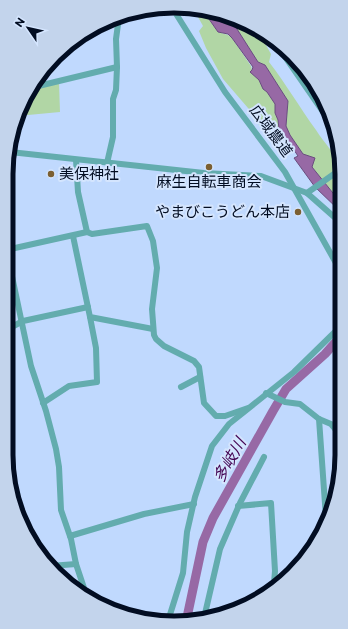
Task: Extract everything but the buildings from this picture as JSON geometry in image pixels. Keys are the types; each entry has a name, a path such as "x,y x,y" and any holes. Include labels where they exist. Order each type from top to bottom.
{"street":[{"name":"広域農道","path":"176,13 225,92 285,172 335,261"},
{"path":"107,163 113,137 113,99 116,90 116,39 118,23"},
{"path":"286,58 322,111"},
{"path":"40,86 117,67"},
{"path":"14,152 204,173 261,176 307,193 335,218"},
{"path":"76,160 78,192 87,232"},
{"path":"307,193 335,174"},
{"path":"13,248 87,232 92,234 147,226 153,241 157,268 152,309 153,329 156,339 164,346 194,361 199,367 204,403 216,416 225,416 248,408"},
{"path":"44,403 69,386 97,382 96,348 73,236"},
{"path":"13,279 31,366 44,403 56,449 59,467 61,510 70,536 76,564 84,588"},
{"path":"13,327 23,322 88,307"},
{"path":"90,317 153,329"},
{"path":"170,616 184,573 187,532 212,446 228,424 294,372 335,332"},
{"path":"181,387 200,377"},
{"path":"266,393 285,402 300,404 319,419 331,424 335,429"},
{"path":"319,419 325,509"},
{"path":"205,613 220,549 238,506 264,457"},
{"path":"238,506 271,503 276,571 274,581"},
{"path":"70,536 144,514 194,504"},
{"path":"57,565 76,564"}],"green space":[{"path":"196,14 207,16 218,32 232,38 251,66 251,72 259,80 263,89 267,92 275,104 275,113 278,120 279,129 284,140 280,142 274,137 267,137 248,108 223,79 206,48 199,31 203,26"},
{"path":"232,24 263,40 271,54 269,62 331,150 334,156 335,163 335,196 312,167 290,135 286,126 288,101 265,65 258,62"},
{"path":"59,83 60,112 24,114 38,88"}],"shaded area":[{"path":"207,16 232,24 258,62 265,65 288,101 286,126 290,135 303,154 315,158 312,167 335,196 335,206 315,187 294,158 298,156 292,147 289,149 279,129 278,120 275,113 275,104 267,92 263,89 259,80 250,72 253,67 228,34 218,32"}],"waterway":[{"name":"多岐川","path":"187,616 203,542 213,518 286,389 325,354 335,343"}],"place":[{"name":"麻生自転車商会","path":"209,167"},
{"name":"美保神社","path":"51,174"},
{"name":"やまびこうどん本店","path":"298,212"}]}
